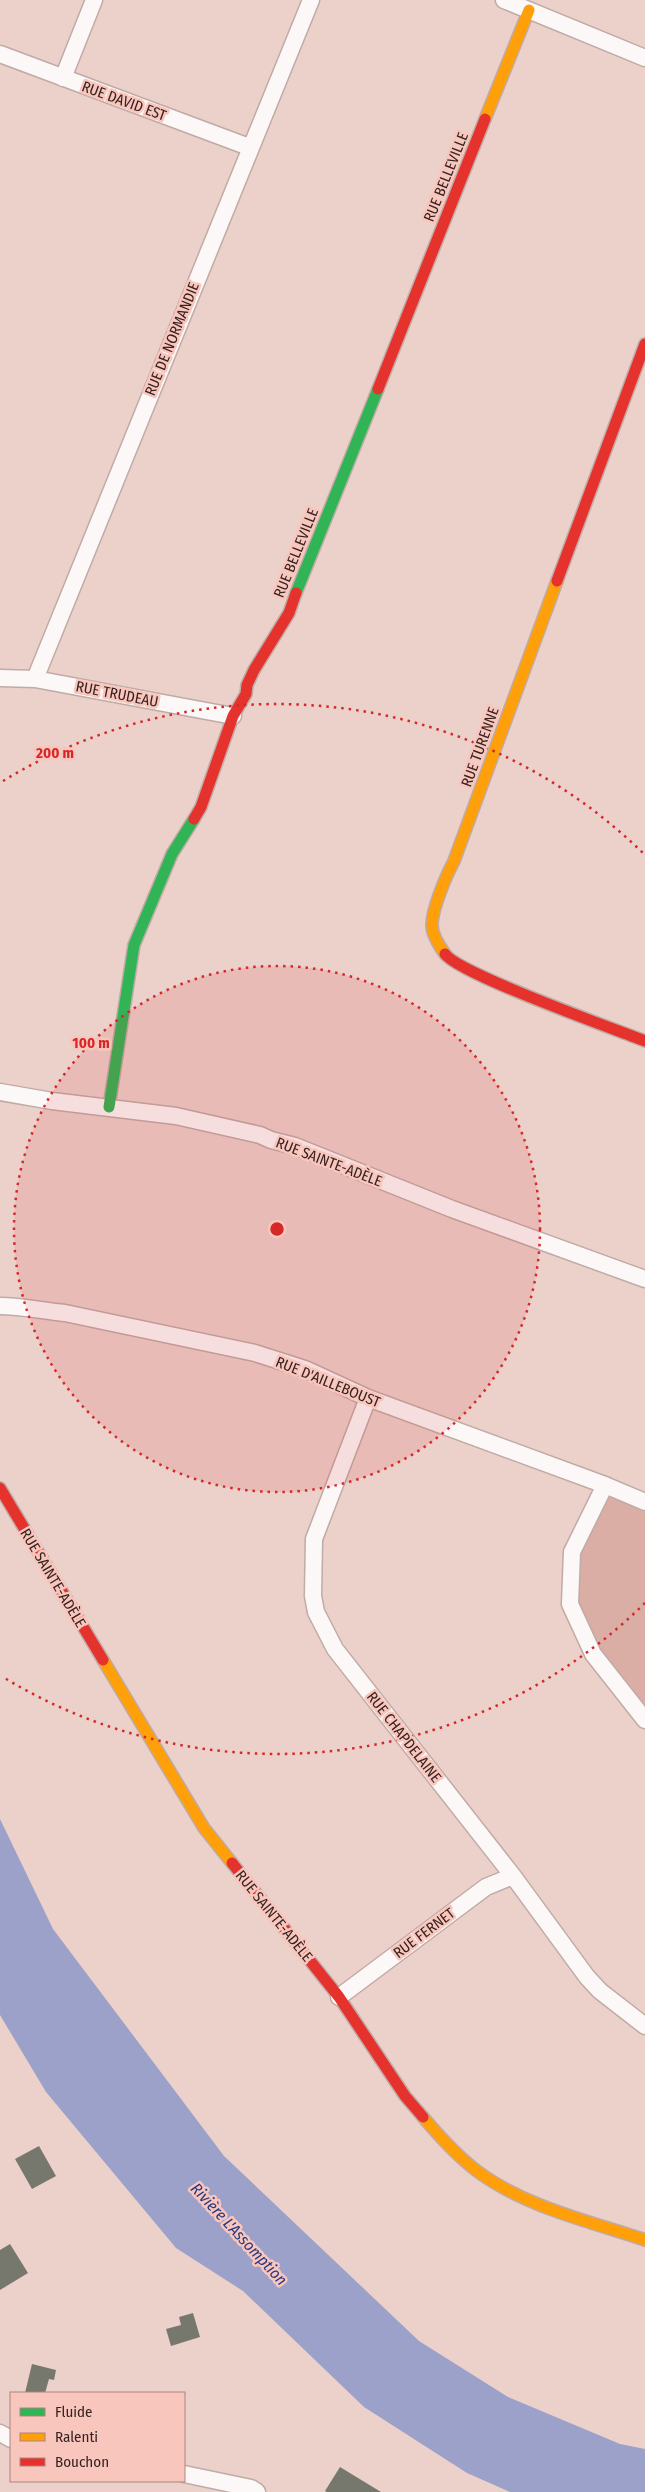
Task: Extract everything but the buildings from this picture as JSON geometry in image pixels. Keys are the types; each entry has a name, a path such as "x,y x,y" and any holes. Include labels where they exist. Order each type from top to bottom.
{"street":[{"path":"63,78 94,0"},
{"name":"RUE DE NORMANDIE","path":"35,679 249,147 311,0"},
{"path":"504,0 645,58"},
{"name":"RUE BELLEVILLE","path":"109,1107 134,945 172,854 201,807 233,716 246,694 254,670 289,613 302,570 331,506 529,10"},
{"name":"RUE DAVID EST","path":"0,54 249,147"},
{"name":"RUE TURENNE","path":"645,344 454,861 444,881 432,926 438,944 450,961 486,978 645,1041"},
{"name":"RUE TRUDEAU","path":"0,678 35,679 233,716"},
{"name":"RUE SAINTE-ADÈLE","path":"0,1092 52,1101 176,1116 260,1135 295,1146 452,1209 645,1279"},
{"name":"RUE D'AILLEBOUST","path":"0,1306 23,1306 37,1310 65,1313 255,1353 305,1369 368,1398 605,1485 645,1502"},
{"name":"RUE CHAPDELAINE","path":"368,1398 314,1539 313,1596 316,1612 336,1649 513,1876 587,1977 600,1991 645,2026"},
{"path":"605,1485 572,1552 570,1604 593,1654 645,1720"},
{"name":"RUE SAINTE-ADÈLE","path":"0,1488 204,1828 339,1997 406,2096 438,2135 478,2171 540,2206 585,2218 645,2240"},
{"name":"RUE FERNET","path":"339,1997 486,1887 513,1876"},
{"path":"185,2474 251,2488 257,2492"}],"shaded area":[{"path":"605,1485 645,1502 645,1720 578,1626 572,1552"}],"water":[{"name":"Rivière L'Assomption","path":"0,1819 53,1929 224,2156 419,2341 508,2397 620,2444 645,2449 645,2492 510,2492 467,2473 364,2407 243,2291 176,2248 46,2092 0,2015"}],"traffic: fast":[{"path":"296,593 378,389"},
{"path":"109,1107 134,945 172,854 194,819"}],"traffic: slow":[{"path":"485,119 529,10"},
{"path":"445,954 432,929 437,902 454,861 557,581"},
{"path":"103,1660 204,1828 232,1863"},
{"path":"423,2117 462,2159 496,2184 536,2204 645,2240"}],"traffic: jam":[{"path":"378,389 485,119"},
{"path":"557,581 645,344"},
{"path":"194,819 201,807 233,716 246,694 247,685 254,670 289,613 296,593"},
{"path":"445,954 456,963 506,987 645,1041"},
{"path":"0,1488 103,1660"},
{"path":"232,1863 339,1997 405,2096 423,2117"}]}
